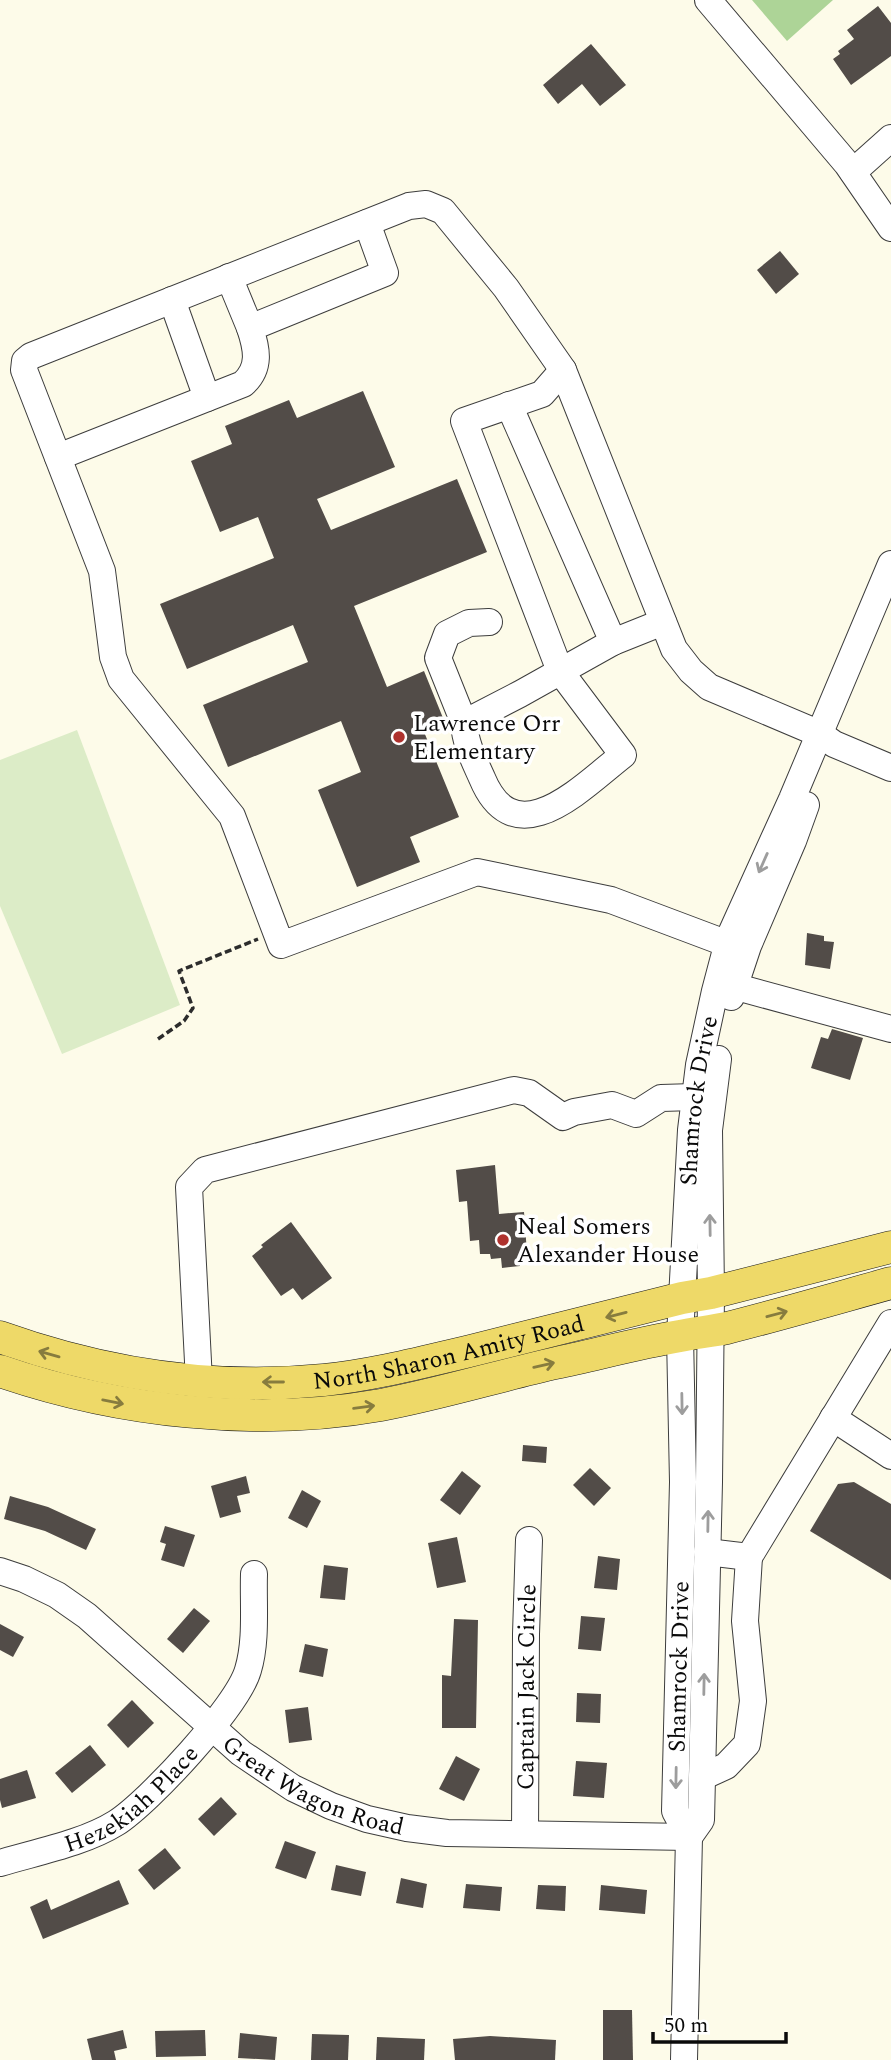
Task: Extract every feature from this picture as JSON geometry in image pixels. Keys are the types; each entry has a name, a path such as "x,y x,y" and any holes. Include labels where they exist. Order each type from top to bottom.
{"main road":[{"name":"North Sharon Amity Road","path":"0,1337 47,1354 120,1371 199,1381 284,1382 375,1373 891,1247"},
{"name":"North Sharon Amity Road","path":"0,1371 38,1384 114,1402 177,1411 285,1414 381,1405 545,1365 695,1333 882,1286"}],"street":[{"path":"708,0 853,173 891,228"},
{"path":"853,173 891,138"},
{"path":"728,944 611,900 477,873 281,945 232,816 121,679 113,657 103,571 24,370 25,361 31,356 409,206 426,204 443,211 506,288 563,370 674,649 691,671 709,687 891,768"},
{"path":"250,328 385,273 367,223"},
{"path":"58,457 243,384 250,378 255,368 257,346 229,277"},
{"path":"172,300 207,398"},
{"path":"489,622 469,623 447,634 438,658 464,723 464,736 488,792 499,805 512,814 540,814 623,755 560,671 464,421 542,394 563,370"},
{"path":"509,405 613,642"},
{"name":"Shamrock Drive","path":"703,1099 715,1073 733,986 891,564"},
{"name":"Shamrock Drive","path":"684,2060 689,1837 675,1811 683,1482 695,1333 703,1099 715,990 728,944 891,611"},
{"path":"464,723 613,642 663,622"},
{"path":"733,986 891,1029"},
{"path":"199,1381 189,1186 205,1170 514,1090 529,1093 563,1116 612,1105 636,1114 660,1098 703,1099"},
{"path":"702,1777 726,1766 747,1744 753,1701 745,1622 749,1557 891,1322 882,1286"},
{"name":"Shamrock Drive","path":"689,1837 701,1820 707,1552 695,1333"},
{"path":"833,1418 891,1456"},
{"name":"Captain Jack Circle","path":"524,1834 530,1540"},
{"path":"707,1552 749,1557"},
{"name":"Great Wagon Road","path":"0,1571 57,1595 87,1616 257,1765 293,1788 331,1806 367,1819 447,1833 689,1837"},
{"name":"Hezekiah Place","path":"0,1863 99,1832 117,1822 138,1806 193,1749 233,1700 247,1673 253,1631 254,1574"}],"path":[{"path":"158,1039 184,1021 193,1008 179,971 267,936"}],"green space":[{"path":"752,0 833,0 787,41"},
{"path":"77,730 180,1005 62,1054 0,906 0,760"}],"building":[{"path":"878,6 891,23 891,56 851,85 833,59 840,54 838,51 854,39 847,30"},
{"path":"591,44 626,85 600,106 582,84 558,104 543,85"},
{"path":"780,251 799,274 776,294 757,270"},
{"name":"Lawrence Orr Elementary","path":"363,391 395,467 317,499 331,530 457,479 487,552 354,606 387,687 424,671 443,718 422,727 459,817 410,837 420,862 357,887 318,790 361,772 341,721 228,767 203,705 308,662 293,625 187,669 160,604 274,558 258,517 220,532 191,461 232,444 225,426 289,400 297,418"},
{"path":"807,933 824,936 824,941 834,942 830,969 805,965"},
{"path":"832,1029 863,1038 850,1080 811,1068 821,1037 828,1039"},
{"path":"495,1165 499,1214 524,1212 527,1253 519,1254 520,1266 502,1268 501,1258 491,1259 490,1254 480,1254 479,1240 470,1241 467,1201 459,1202 456,1170"},
{"path":"291,1222 332,1278 302,1300 293,1288 281,1296 252,1256 263,1247 261,1245"},
{"path":"523,1445 547,1447 546,1463 522,1461"},
{"path":"590,1468 611,1488 594,1506 573,1485"},
{"path":"462,1471 481,1486 460,1515 440,1500"},
{"path":"246,1476 250,1493 237,1496 241,1512 220,1518 211,1486"},
{"path":"854,1482 891,1504 891,1580 810,1531 838,1484"},
{"path":"302,1490 321,1501 307,1528 288,1518"},
{"path":"10,1496 48,1507 96,1529 86,1550 45,1531 4,1519"},
{"path":"165,1526 195,1535 184,1567 161,1560 166,1544 160,1542"},
{"path":"457,1537 466,1582 437,1588 428,1543"},
{"path":"598,1556 620,1559 617,1590 594,1588"},
{"path":"324,1565 348,1568 345,1600 320,1598"},
{"path":"194,1608 210,1621 183,1653 167,1639"},
{"path":"581,1616 605,1618 601,1651 578,1649"},
{"path":"454,1619 478,1620 476,1728 442,1728 442,1675 451,1676"},
{"path":"0,1624 24,1637 13,1657 0,1650"},
{"path":"305,1644 328,1649 323,1677 299,1672"},
{"path":"577,1693 601,1694 600,1723 576,1722"},
{"path":"132,1700 154,1723 128,1748 107,1725"},
{"path":"308,1707 312,1740 289,1743 285,1710"},
{"path":"90,1745 106,1765 72,1793 55,1773"},
{"path":"456,1756 480,1769 464,1801 439,1789"},
{"path":"576,1761 607,1763 604,1798 573,1796"},
{"path":"27,1770 36,1798 2,1808 0,1779"},
{"path":"221,1797 237,1814 214,1836 198,1819"},
{"path":"285,1841 316,1852 306,1879 275,1868"},
{"path":"165,1848 181,1868 154,1890 138,1870"},
{"path":"336,1865 366,1872 361,1896 331,1890"},
{"path":"401,1878 427,1884 423,1908 396,1903"},
{"path":"119,1880 129,1904 43,1939 30,1907 47,1899 51,1910"},
{"path":"466,1884 502,1887 500,1911 463,1908"},
{"path":"538,1885 566,1886 565,1911 536,1909"},
{"path":"601,1885 647,1890 645,1914 599,1910"},
{"path":"603,2010 632,2010 633,2060 603,2060"},
{"path":"123,2030 127,2048 114,2051 116,2060 92,2060 87,2039"},
{"path":"205,2030 206,2056 156,2057 155,2031"},
{"path":"240,2033 277,2037 275,2060 238,2058"},
{"path":"312,2034 349,2035 348,2060 311,2060"},
{"path":"490,2036 556,2040 555,2060 455,2060 453,2039"},
{"path":"377,2037 425,2039 424,2060 376,2060"}],"place":[{"name":"Lawrence Orr Elementary","path":"399,737"},
{"name":"Neal Somers Alexander House","path":"503,1240"}]}
